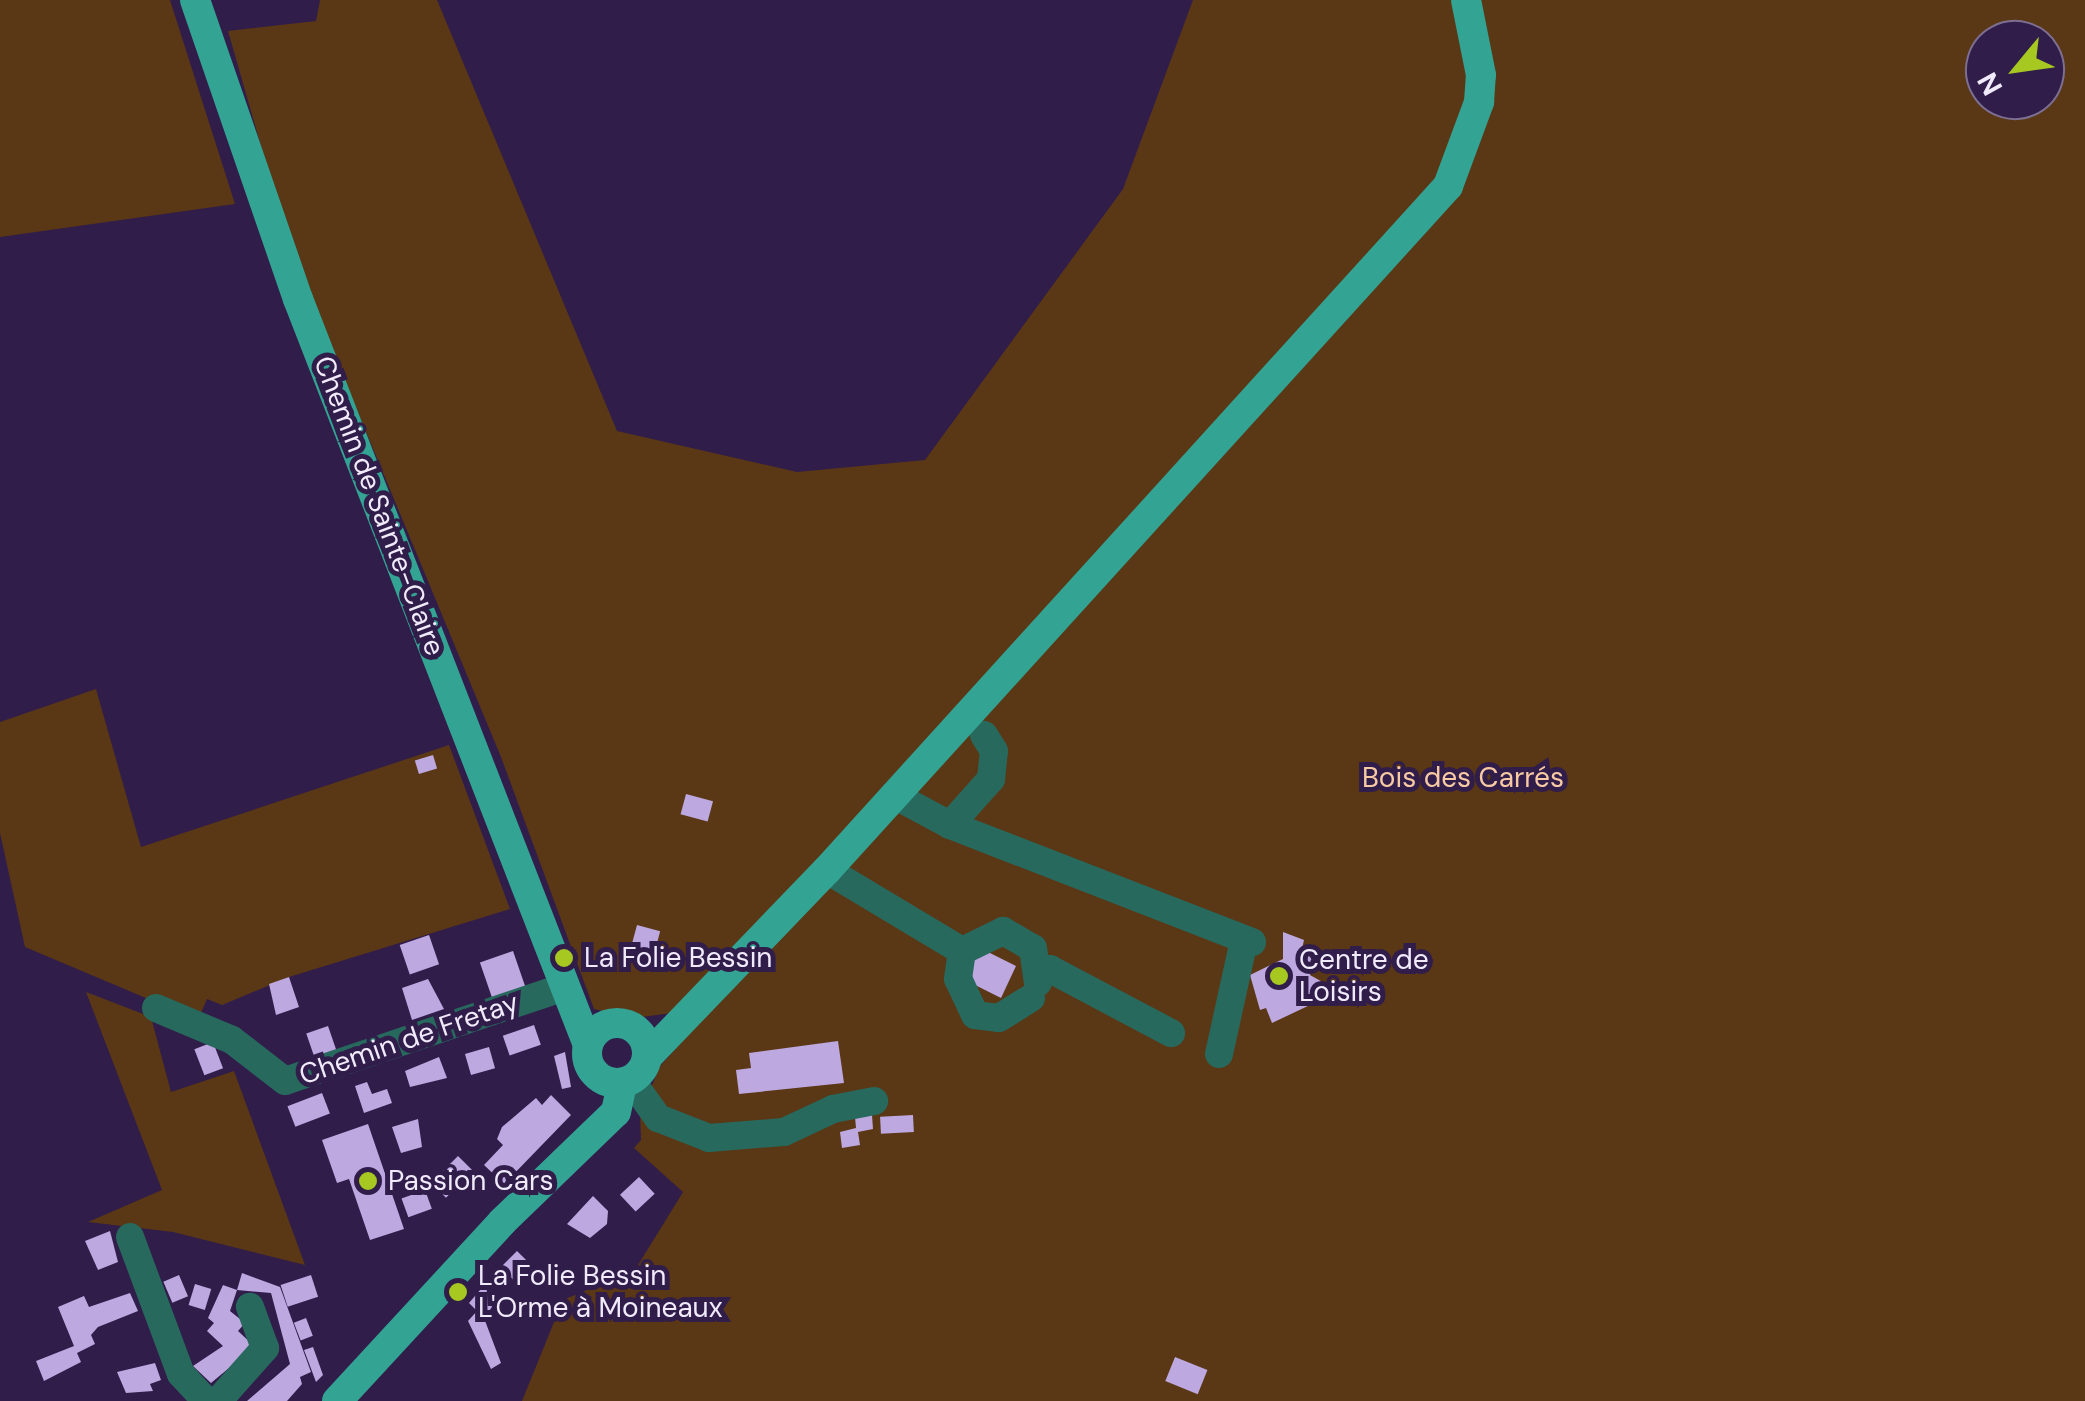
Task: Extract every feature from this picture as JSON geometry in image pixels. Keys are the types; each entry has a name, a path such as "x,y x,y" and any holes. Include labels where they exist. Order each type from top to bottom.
{"main road":[{"name":"Chemin de Sainte-Claire","path":"194,0 298,300 588,1046 588,1062 626,1075"},
{"path":"626,1075 693,1015 1448,186 1478,102 1476,40 1466,0"},
{"path":"338,1401 616,1112 626,1075 645,1040 568,998"},
{"path":"588,1046 622,1025 693,1015"}],"street":[{"path":"950,825 991,778 994,751 984,735"},
{"path":"894,795 950,825 1248,941 1218,1054"},
{"path":"827,870 962,951"},
{"path":"962,951 1003,932 1033,948 1036,983"},
{"path":"962,951 958,979 975,1016 999,1018 1050,969 1171,1033"},
{"name":"Chemin de Fretay","path":"156,1008 232,1040 285,1081 568,998"},
{"path":"626,1075 658,1118 709,1138 784,1132 832,1109 874,1101"},
{"path":"130,1236 136,1286 181,1374 206,1401"},
{"path":"218,1401 265,1348 250,1306"}],"green space":[{"path":"0,0 170,0 235,204 0,237"},
{"name":"Bois des Carrés","path":"320,0 437,0 617,431 797,472 925,460 1123,189 1193,0 2085,0 2085,1401 522,1401 563,1300 635,1270 683,1192 634,1148 641,1140 640,1114 660,1066 699,1023 672,1013 634,1018 594,1009 501,757 291,251 228,31 316,21"},
{"path":"96,689 141,847 449,745 510,909 289,977 222,1005 207,999 198,1020 25,947 0,833 0,722"},
{"path":"86,992 151,1017 171,1092 234,1071 305,1265 173,1232 88,1222 162,1190"}],"building":[{"path":"433,755 437,768 419,774 415,761"},
{"path":"686,794 713,801 708,822 681,814"},
{"path":"637,925 660,931 654,952 631,946"},
{"path":"1283,932 1304,940 1302,949 1314,961 1310,975 1326,984 1310,1005 1272,1023 1266,1008 1260,1010 1250,975 1283,959"},
{"path":"429,935 439,964 410,974 400,945"},
{"path":"984,950 1016,966 1001,998 965,980 966,967"},
{"path":"513,951 526,989 493,1000 480,962"},
{"path":"289,977 299,1007 276,1015 269,984"},
{"path":"428,979 444,1009 412,1020 402,988"},
{"path":"534,1025 541,1045 510,1056 503,1036"},
{"path":"328,1026 337,1052 315,1060 306,1033"},
{"path":"838,1041 844,1083 739,1094 736,1070 751,1068 749,1053"},
{"path":"213,1042 223,1068 204,1075 194,1049"},
{"path":"489,1047 495,1068 471,1075 465,1054"},
{"path":"565,1052 571,1087 562,1089 554,1056"},
{"path":"439,1057 447,1078 410,1087 405,1071"},
{"path":"367,1082 372,1094 387,1089 392,1103 364,1113 355,1086"},
{"path":"322,1093 330,1114 295,1127 287,1106"},
{"path":"551,1095 571,1115 504,1184 484,1165 503,1145 497,1139 502,1127 536,1098 542,1105"},
{"path":"872,1115 873,1129 858,1132 860,1145 842,1148 840,1132 856,1128 855,1117"},
{"path":"913,1115 914,1132 881,1134 880,1117"},
{"path":"418,1119 422,1147 401,1153 392,1127"},
{"name":"Passion Cars","path":"368,1124 404,1229 370,1240 349,1179 337,1183 322,1140"},
{"path":"458,1156 473,1171 446,1198 431,1183"},
{"path":"639,1177 655,1194 636,1212 620,1195"},
{"path":"425,1190 432,1209 408,1217 402,1199"},
{"path":"593,1196 608,1211 607,1224 590,1238 567,1224"},
{"path":"110,1231 118,1262 98,1270 85,1241"},
{"path":"517,1251 532,1266 516,1282 501,1267"},
{"path":"242,1273 280,1287 311,1372 300,1377 302,1384 287,1401 247,1401 290,1364 271,1293 237,1290"},
{"path":"179,1275 188,1296 172,1303 163,1282"},
{"path":"311,1275 318,1297 288,1307 281,1285"},
{"path":"486,1283 500,1296 484,1318 501,1363 491,1369 468,1321 477,1311 469,1303"},
{"path":"195,1284 211,1289 205,1310 189,1305"},
{"path":"223,1285 237,1290 230,1311 245,1323 238,1331 253,1345 211,1383 193,1366 223,1346 207,1331 214,1323 208,1318"},
{"path":"130,1293 138,1311 98,1327 91,1335 95,1344 77,1353 81,1362 44,1381 36,1361 74,1346 58,1307 84,1296 89,1307"},
{"path":"306,1318 313,1336 301,1340 294,1323"},
{"path":"313,1347 323,1375 316,1382 304,1350"},
{"path":"1175,1357 1207,1370 1198,1394 1165,1381"},
{"path":"155,1363 161,1380 150,1384 153,1391 126,1393 117,1372"}],"place":[{"name":"La Folie Bessin","path":"564,958"},
{"name":"Centre de Loisirs","path":"1279,976"},
{"name":"Passion Cars","path":"368,1181"},
{"name":"La Folie Bessin L'Orme à Moineaux","path":"458,1292"}]}
